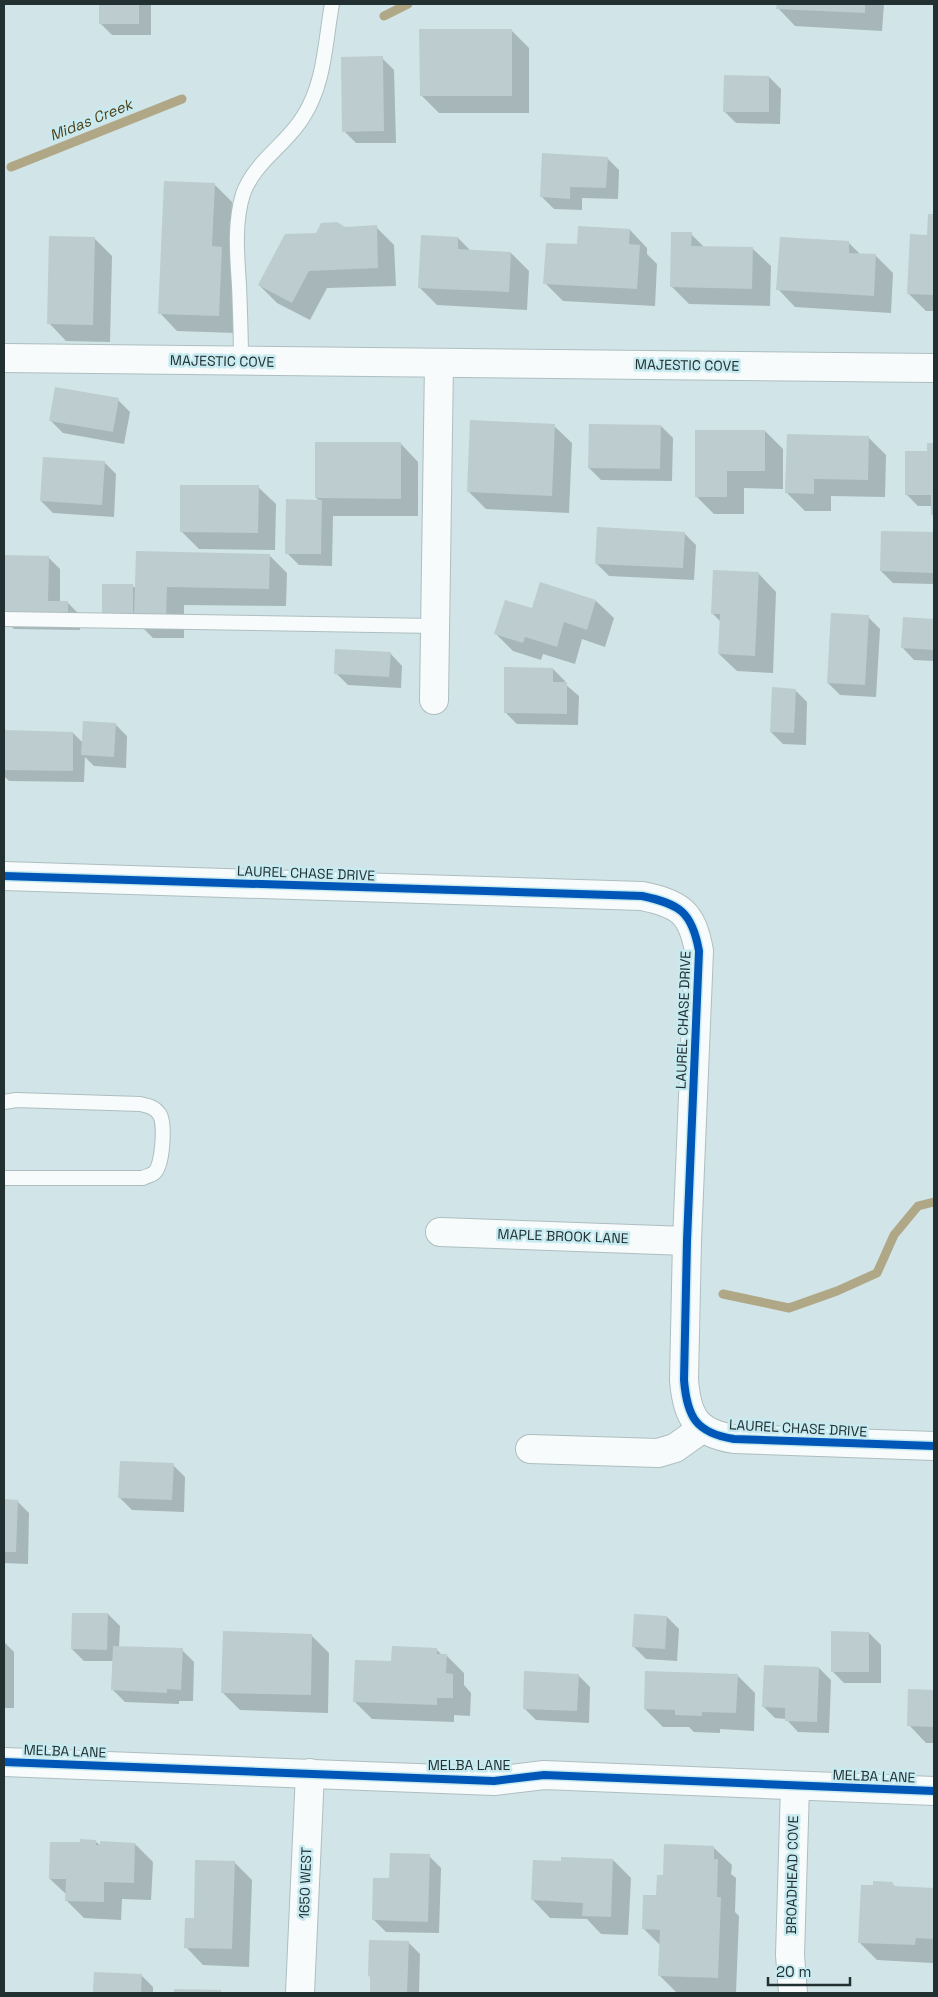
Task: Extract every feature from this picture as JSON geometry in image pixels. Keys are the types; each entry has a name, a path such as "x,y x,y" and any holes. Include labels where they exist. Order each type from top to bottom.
{"street":[{"name":"MAJESTIC COVE","path":"4,358 934,368"},
{"path":"434,700 439,363"},
{"name":"LAUREL CHASE DRIVE","path":"4,876 642,896 665,901 686,914 696,931 700,951 686,1241 686,1397 690,1414 703,1428 717,1436 734,1439 934,1446"},
{"name":"MAPLE BROOK LANE","path":"440,1232 686,1241"},
{"path":"530,1449 658,1453 675,1448 703,1428"},
{"name":"MELBA LANE","path":"4,1762 494,1780 544,1775 934,1791"},
{"name":"1650 WEST","path":"300,1993 310,1773"},
{"name":"BROADHEAD COVE","path":"794,1993 790,1954 795,1786"}],"lane":[{"path":"242,361 237,230 243,195 251,177 263,161 292,132 303,118 312,101 323,63 332,4"},
{"path":"4,619 435,626"},
{"path":"4,1102 16,1100 140,1104 153,1107 161,1117 162,1133 160,1164 154,1173 143,1178 4,1178"}],"building":[{"path":"99,4 139,4 139,24 99,24"},
{"path":"777,4 865,4 865,13 776,9"},
{"path":"419,29 512,29 512,96 420,96"},
{"path":"383,56 384,131 342,132 341,57"},
{"path":"724,75 769,76 769,112 723,112"},
{"path":"542,153 608,157 606,188 570,187 570,199 540,197"},
{"path":"164,181 215,183 212,246 222,247 219,316 158,314"},
{"path":"928,214 934,214 934,295 907,294 910,234 927,235"},
{"path":"337,222 345,227 377,225 378,268 309,271 292,303 258,285 285,234 316,233 321,223"},
{"path":"578,226 630,229 629,244 640,245 637,289 543,284 546,243 577,244"},
{"path":"671,232 692,232 691,246 753,247 752,289 670,287"},
{"path":"421,235 458,237 458,249 511,252 509,292 418,288"},
{"path":"49,236 95,237 93,325 47,324"},
{"path":"780,237 849,241 849,253 876,254 874,296 776,290"},
{"path":"55,387 119,398 113,432 49,421"},
{"path":"470,420 555,424 552,496 467,492"},
{"path":"589,424 661,425 660,469 588,468"},
{"path":"695,430 765,430 765,471 727,471 727,497 695,497"},
{"path":"787,434 869,436 868,480 814,479 814,494 785,493"},
{"path":"315,442 401,442 401,499 315,498"},
{"path":"927,443 934,443 934,515 931,515 931,495 905,495 905,451 927,451"},
{"path":"43,457 105,461 102,505 40,501"},
{"path":"180,485 259,485 258,533 180,532"},
{"path":"286,499 322,500 321,554 285,554"},
{"path":"597,527 685,532 683,568 595,564"},
{"path":"881,531 934,532 933,573 880,571"},
{"path":"136,551 270,554 269,589 167,587 166,621 134,620"},
{"path":"4,555 49,556 48,601 68,601 68,619 4,618"},
{"path":"713,570 759,572 755,656 718,654 720,614 711,614"},
{"path":"540,582 596,600 587,630 564,622 557,647 525,637 523,643 494,634 505,600 532,608"},
{"path":"102,584 133,584 133,616 102,616"},
{"path":"831,613 869,615 865,685 827,683"},
{"path":"903,617 934,619 934,650 901,648"},
{"path":"335,649 391,652 389,677 334,674"},
{"path":"504,667 553,668 553,682 567,682 567,714 504,713"},
{"path":"772,687 796,689 794,733 770,732"},
{"path":"83,721 116,723 114,757 81,755"},
{"path":"4,730 73,732 73,771 4,770"},
{"path":"120,1461 174,1463 172,1500 118,1498"},
{"path":"4,1499 18,1500 16,1552 4,1552"},
{"path":"72,1613 108,1613 107,1650 71,1649"},
{"path":"634,1614 667,1616 665,1649 632,1647"},
{"path":"223,1631 312,1634 311,1695 221,1693"},
{"path":"831,1631 869,1632 869,1672 831,1672"},
{"path":"113,1646 183,1648 181,1690 167,1689 167,1693 111,1690"},
{"path":"392,1646 437,1648 437,1654 447,1654 446,1673 453,1674 453,1698 437,1698 437,1705 353,1702 355,1660 391,1661"},
{"path":"764,1665 819,1667 817,1722 785,1721 785,1708 762,1707"},
{"path":"524,1671 579,1674 577,1711 523,1709"},
{"path":"645,1671 738,1674 736,1713 702,1712 702,1716 675,1715 675,1710 644,1709"},
{"path":"908,1689 934,1690 934,1727 907,1726"},
{"path":"80,1839 96,1840 96,1845 100,1845 100,1841 135,1843 134,1883 104,1882 104,1902 65,1901 66,1879 49,1879 50,1842 80,1842"},
{"path":"664,1844 714,1846 714,1859 718,1859 717,1897 721,1897 718,1978 658,1976 660,1930 642,1929 643,1895 656,1895 657,1875 663,1875"},
{"path":"390,1853 430,1854 428,1922 372,1920 373,1878 389,1878"},
{"path":"561,1857 613,1859 611,1917 582,1916 583,1903 531,1900 533,1860 561,1861"},
{"path":"195,1860 235,1861 232,1949 184,1948 185,1918 194,1918"},
{"path":"873,1881 893,1882 893,1886 934,1888 934,1939 916,1938 915,1945 858,1943 861,1885 873,1885"},
{"path":"369,1940 409,1941 407,1993 370,1993 370,1976 368,1976"},
{"path":"94,1972 142,1974 141,1993 93,1993"},
{"path":"174,1989 221,1990 221,1993 174,1993"}],"waterway":[{"name":"Midas Creek","path":"384,16 408,4"},
{"name":"Midas Creek","path":"11,167 182,99"},
{"path":"723,1294 789,1308 837,1291 877,1273 894,1235 918,1206 934,1202"}],"cycle path":[{"path":"4,876 642,896 666,902 675,907 688,919 699,951 687,1241 684,1380 685,1393 691,1413 702,1427 721,1436 734,1439 934,1446"},
{"path":"4,1762 494,1781 544,1775 934,1791"}]}
